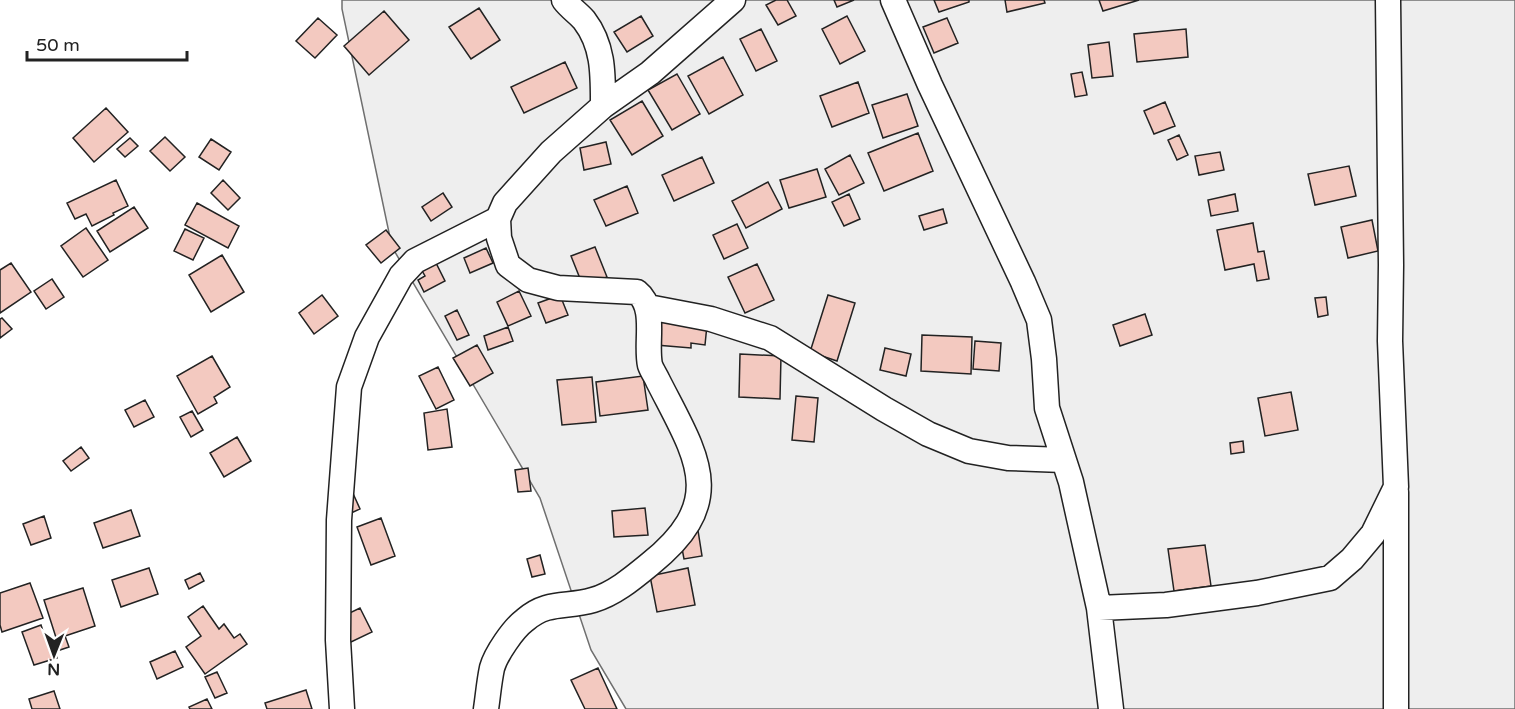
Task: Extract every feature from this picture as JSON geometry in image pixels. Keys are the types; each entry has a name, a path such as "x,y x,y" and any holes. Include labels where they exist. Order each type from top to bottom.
{"street":[{"path":"564,0 583,18 597,41 603,69 603,106"},
{"path":"486,709 493,666 510,636 522,621 537,610 555,604 591,601 609,594 668,550 690,519 699,499 700,474 690,441 651,366 648,343 648,307 645,298 638,292 558,288 528,280 508,265 499,238 498,219 505,203 551,152 603,106 650,73 733,0"},
{"path":"893,0 930,86 1039,320 1047,408 1074,494 1099,608 1111,709"},
{"path":"1388,0 1390,351 1396,488 1396,709"},
{"path":"342,709 338,640 339,520 349,387 367,337 401,276 415,261 498,219"},
{"path":"648,307 711,319 770,338 928,434 969,451 1008,458 1063,460"},
{"path":"1099,608 1166,605 1234,596 1330,578 1352,559 1373,534 1396,488"}],"shaded area":[{"path":"342,0 1515,0 1515,709 626,709 591,650 540,498 392,247"}],"building":[{"path":"776,0 787,0 796,16 778,25 766,5"},
{"path":"834,0 854,0 837,7"},
{"path":"934,0 969,0 969,2 939,12"},
{"path":"1005,0 1044,0 1045,3 1007,12"},
{"path":"1099,0 1139,0 1103,11"},
{"path":"479,8 500,40 471,59 449,27"},
{"path":"384,11 409,40 369,75 344,46"},
{"path":"641,16 653,36 627,52 614,32"},
{"path":"847,16 865,51 840,64 822,29"},
{"path":"318,18 337,35 315,58 296,41"},
{"path":"947,18 958,43 934,53 923,27"},
{"path":"761,29 777,61 756,71 740,39"},
{"path":"1186,29 1188,57 1137,62 1134,34"},
{"path":"1109,42 1113,76 1092,78 1088,45"},
{"path":"723,57 743,95 709,114 688,76"},
{"path":"565,62 577,88 524,113 511,87"},
{"path":"1082,72 1087,95 1075,97 1071,74"},
{"path":"677,74 700,114 672,130 648,90"},
{"path":"858,82 869,113 832,127 820,96"},
{"path":"907,94 918,126 883,138 872,105"},
{"path":"642,101 663,136 632,155 610,120"},
{"path":"1165,102 1175,126 1154,134 1144,111"},
{"path":"106,108 128,132 94,162 73,138"},
{"path":"918,133 933,171 884,191 868,153"},
{"path":"1179,135 1188,155 1177,160 1168,140"},
{"path":"165,137 185,157 170,171 150,151"},
{"path":"130,138 138,146 125,157 117,149"},
{"path":"211,139 231,152 219,170 199,157"},
{"path":"606,142 611,164 584,170 580,148"},
{"path":"1220,152 1224,170 1199,175 1195,156"},
{"path":"850,155 864,183 839,195 825,169"},
{"path":"702,157 714,183 674,201 662,175"},
{"path":"1349,166 1356,196 1315,205 1308,174"},
{"path":"817,169 826,197 789,208 780,180"},
{"path":"116,180 128,206 92,226 86,214 75,219 67,203"},
{"path":"223,180 240,198 228,210 211,193"},
{"path":"768,182 782,209 746,228 732,201"},
{"path":"627,186 638,213 606,226 594,200"},
{"path":"443,193 452,207 431,221 422,207"},
{"path":"849,194 860,219 844,226 832,202"},
{"path":"1235,194 1238,211 1211,216 1208,200"},
{"path":"197,203 239,226 228,248 185,225"},
{"path":"134,207 148,228 110,252 97,231"},
{"path":"943,209 947,223 924,230 919,216"},
{"path":"1372,220 1378,251 1348,258 1341,227"},
{"path":"1253,223 1258,252 1264,251 1269,279 1257,281 1254,264 1225,270 1217,230"},
{"path":"737,224 748,248 724,259 713,235"},
{"path":"86,228 108,260 83,277 61,246"},
{"path":"185,229 204,238 193,260 174,251"},
{"path":"386,230 400,248 381,263 366,245"},
{"path":"595,247 607,277 583,286 571,256"},
{"path":"486,248 493,263 470,273 464,258"},
{"path":"431,253 445,281 424,292 418,280 425,276 416,260"},
{"path":"222,255 244,292 211,312 189,275"},
{"path":"11,263 31,292 0,313 0,270"},
{"path":"757,264 774,300 745,313 728,277"},
{"path":"52,279 64,297 46,309 34,291"},
{"path":"519,291 531,316 508,326 497,302"},
{"path":"322,295 338,316 314,334 299,313"},
{"path":"560,295 568,315 546,323 538,303"},
{"path":"828,295 855,303 837,361 810,352"},
{"path":"1326,297 1328,315 1318,317 1315,298"},
{"path":"457,310 469,335 457,340 445,316"},
{"path":"1145,314 1152,335 1120,346 1113,325"},
{"path":"2,318 12,329 0,338 0,319"},
{"path":"659,319 707,325 705,345 691,343 691,348 656,345"},
{"path":"508,327 513,341 488,350 484,336"},
{"path":"922,335 972,337 971,374 921,371"},
{"path":"975,341 1001,343 999,371 973,369"},
{"path":"477,345 493,373 470,386 453,358"},
{"path":"885,348 911,354 906,376 880,370"},
{"path":"740,354 781,356 780,399 739,397"},
{"path":"212,356 230,387 214,397 217,403 198,414 177,376"},
{"path":"438,367 454,400 436,409 419,376"},
{"path":"643,376 648,410 600,416 596,382"},
{"path":"592,377 596,422 562,425 557,380"},
{"path":"1291,392 1298,430 1265,436 1258,398"},
{"path":"796,396 818,398 814,442 792,440"},
{"path":"145,400 154,417 134,427 125,410"},
{"path":"447,409 452,447 428,450 424,413"},
{"path":"192,411 203,430 191,437 180,417"},
{"path":"237,437 251,461 224,477 210,453"},
{"path":"1243,441 1244,452 1231,454 1230,443"},
{"path":"81,447 89,458 71,471 63,461"},
{"path":"528,468 531,491 518,492 515,470"},
{"path":"351,489 360,509 349,514"},
{"path":"645,508 648,535 614,537 612,511"},
{"path":"131,510 140,536 103,548 94,523"},
{"path":"44,516 51,538 31,545 23,524"},
{"path":"381,518 395,556 371,565 357,527"},
{"path":"697,524 702,556 684,559 678,527"},
{"path":"1205,545 1211,586 1174,591 1168,549"},
{"path":"540,555 545,574 532,577 527,559"},
{"path":"149,568 158,594 121,607 112,580"},
{"path":"688,568 695,605 657,612 650,576"},
{"path":"200,573 204,581 189,589 185,580"},
{"path":"30,583 43,618 2,632 0,593"},
{"path":"83,588 95,626 65,636 69,647 60,650 44,600"},
{"path":"203,606 219,629 224,624 234,638 240,634 247,644 205,674 186,647 201,636 188,617"},
{"path":"360,608 372,632 351,642 339,618"},
{"path":"41,625 45,637 50,636 57,658 34,665 22,632"},
{"path":"175,651 183,667 157,679 150,662"},
{"path":"598,668 617,709 585,709 571,680"},
{"path":"217,672 227,693 215,698 205,677"},
{"path":"306,690 312,709 267,709 265,703"},
{"path":"54,691 60,709 32,709 29,699"},
{"path":"207,699 212,709 190,709 189,707"}]}
